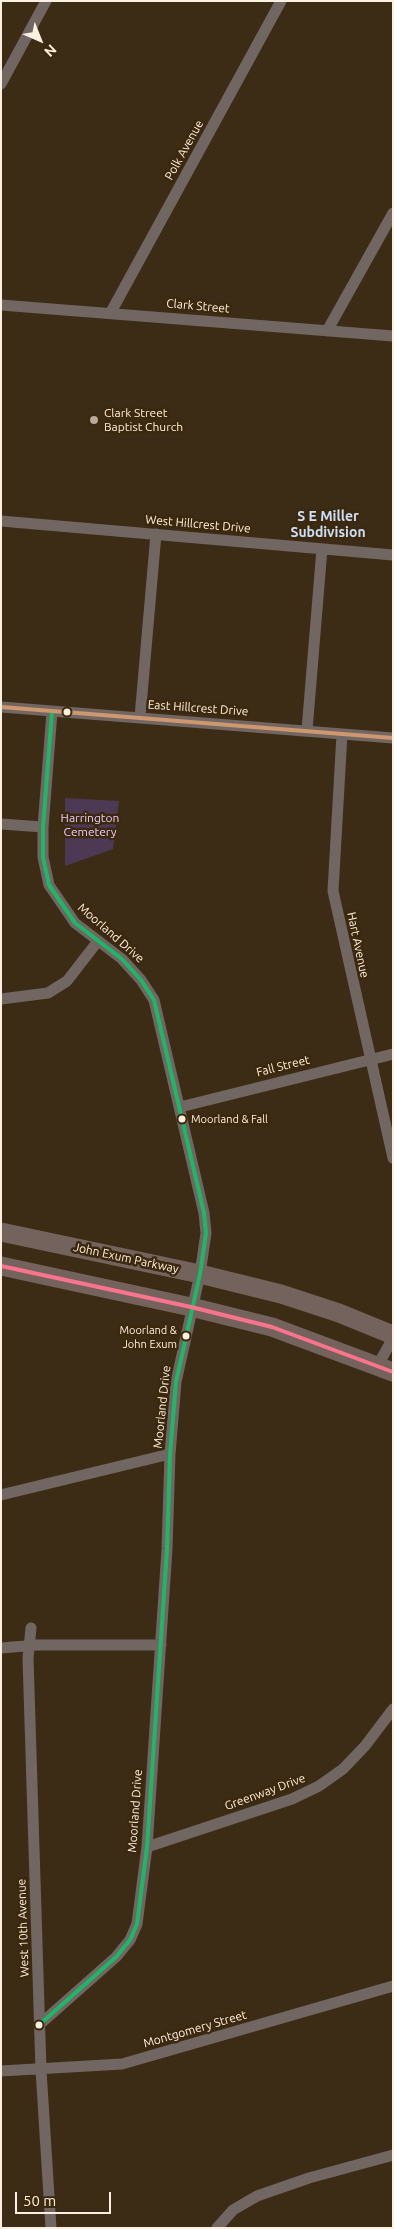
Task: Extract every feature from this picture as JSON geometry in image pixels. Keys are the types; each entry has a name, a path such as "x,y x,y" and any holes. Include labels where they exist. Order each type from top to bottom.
{"main road":[{"name":"John Exum Parkway","path":"1,1232 200,1274 290,1297 339,1313 393,1337"},
{"path":"2,1267 192,1306 272,1328 385,1369"}],"street":[{"path":"1,84 46,1"},
{"name":"Polk Avenue","path":"110,312 281,1"},
{"path":"328,331 393,213"},
{"name":"Clark Street","path":"1,305 110,312 393,336"},
{"name":"West Hillcrest Drive","path":"1,521 393,555"},
{"path":"140,717 156,534"},
{"path":"307,730 322,549"},
{"name":"East Hillcrest Drive","path":"1,707 393,738"},
{"name":"Moorland Drive","path":"39,2025 116,1957 130,1940 137,1924 147,1847 161,1645 170,1454 176,1382 200,1274 206,1233 204,1213 154,1000 142,980 122,959 75,923 49,885 43,857 43,827 52,712"},
{"name":"Hart Avenue","path":"342,734 333,891 369,1059 393,1158"},
{"path":"1,824 43,827"},
{"path":"1,999 48,993 67,981 98,941"},
{"name":"Fall Street","path":"180,1106 393,1054"},
{"path":"385,1369 393,1337"},
{"path":"1,1495 170,1454"},
{"name":"West 10th Avenue","path":"31,1628 29,1646 40,2070 51,2228"},
{"path":"1,1648 161,1645"},
{"name":"Greenway Drive","path":"147,1847 292,1799 319,1786 343,1769 365,1746 393,1709"},
{"name":"Montgomery Street","path":"1,2071 122,2064 393,1986"},
{"path":"217,2228 233,2210 257,2196 309,2178 393,2155"}],"green space":[{"name":"Harrington Cemetery","path":"65,798 119,801 113,849 65,866"}],"transit line":[{"path":"1,707 393,738"},
{"path":"39,2025 116,1957 130,1940 137,1924 147,1847 167,1549 170,1454 176,1382 200,1274 206,1233 204,1213 154,1000 141,980 122,959 75,923 49,885 43,857 43,827 52,712"},
{"path":"1,1266 191,1307 272,1327 393,1372"}],"place":[{"name":"Clark Street Baptist Church","path":"94,420"},
{"name":"Moorland & Fall","path":"182,1119"},
{"name":"Moorland & John Exum","path":"186,1336"}],"district":[{"name":"S E Miller Subdivision","path":"328,524"}]}
